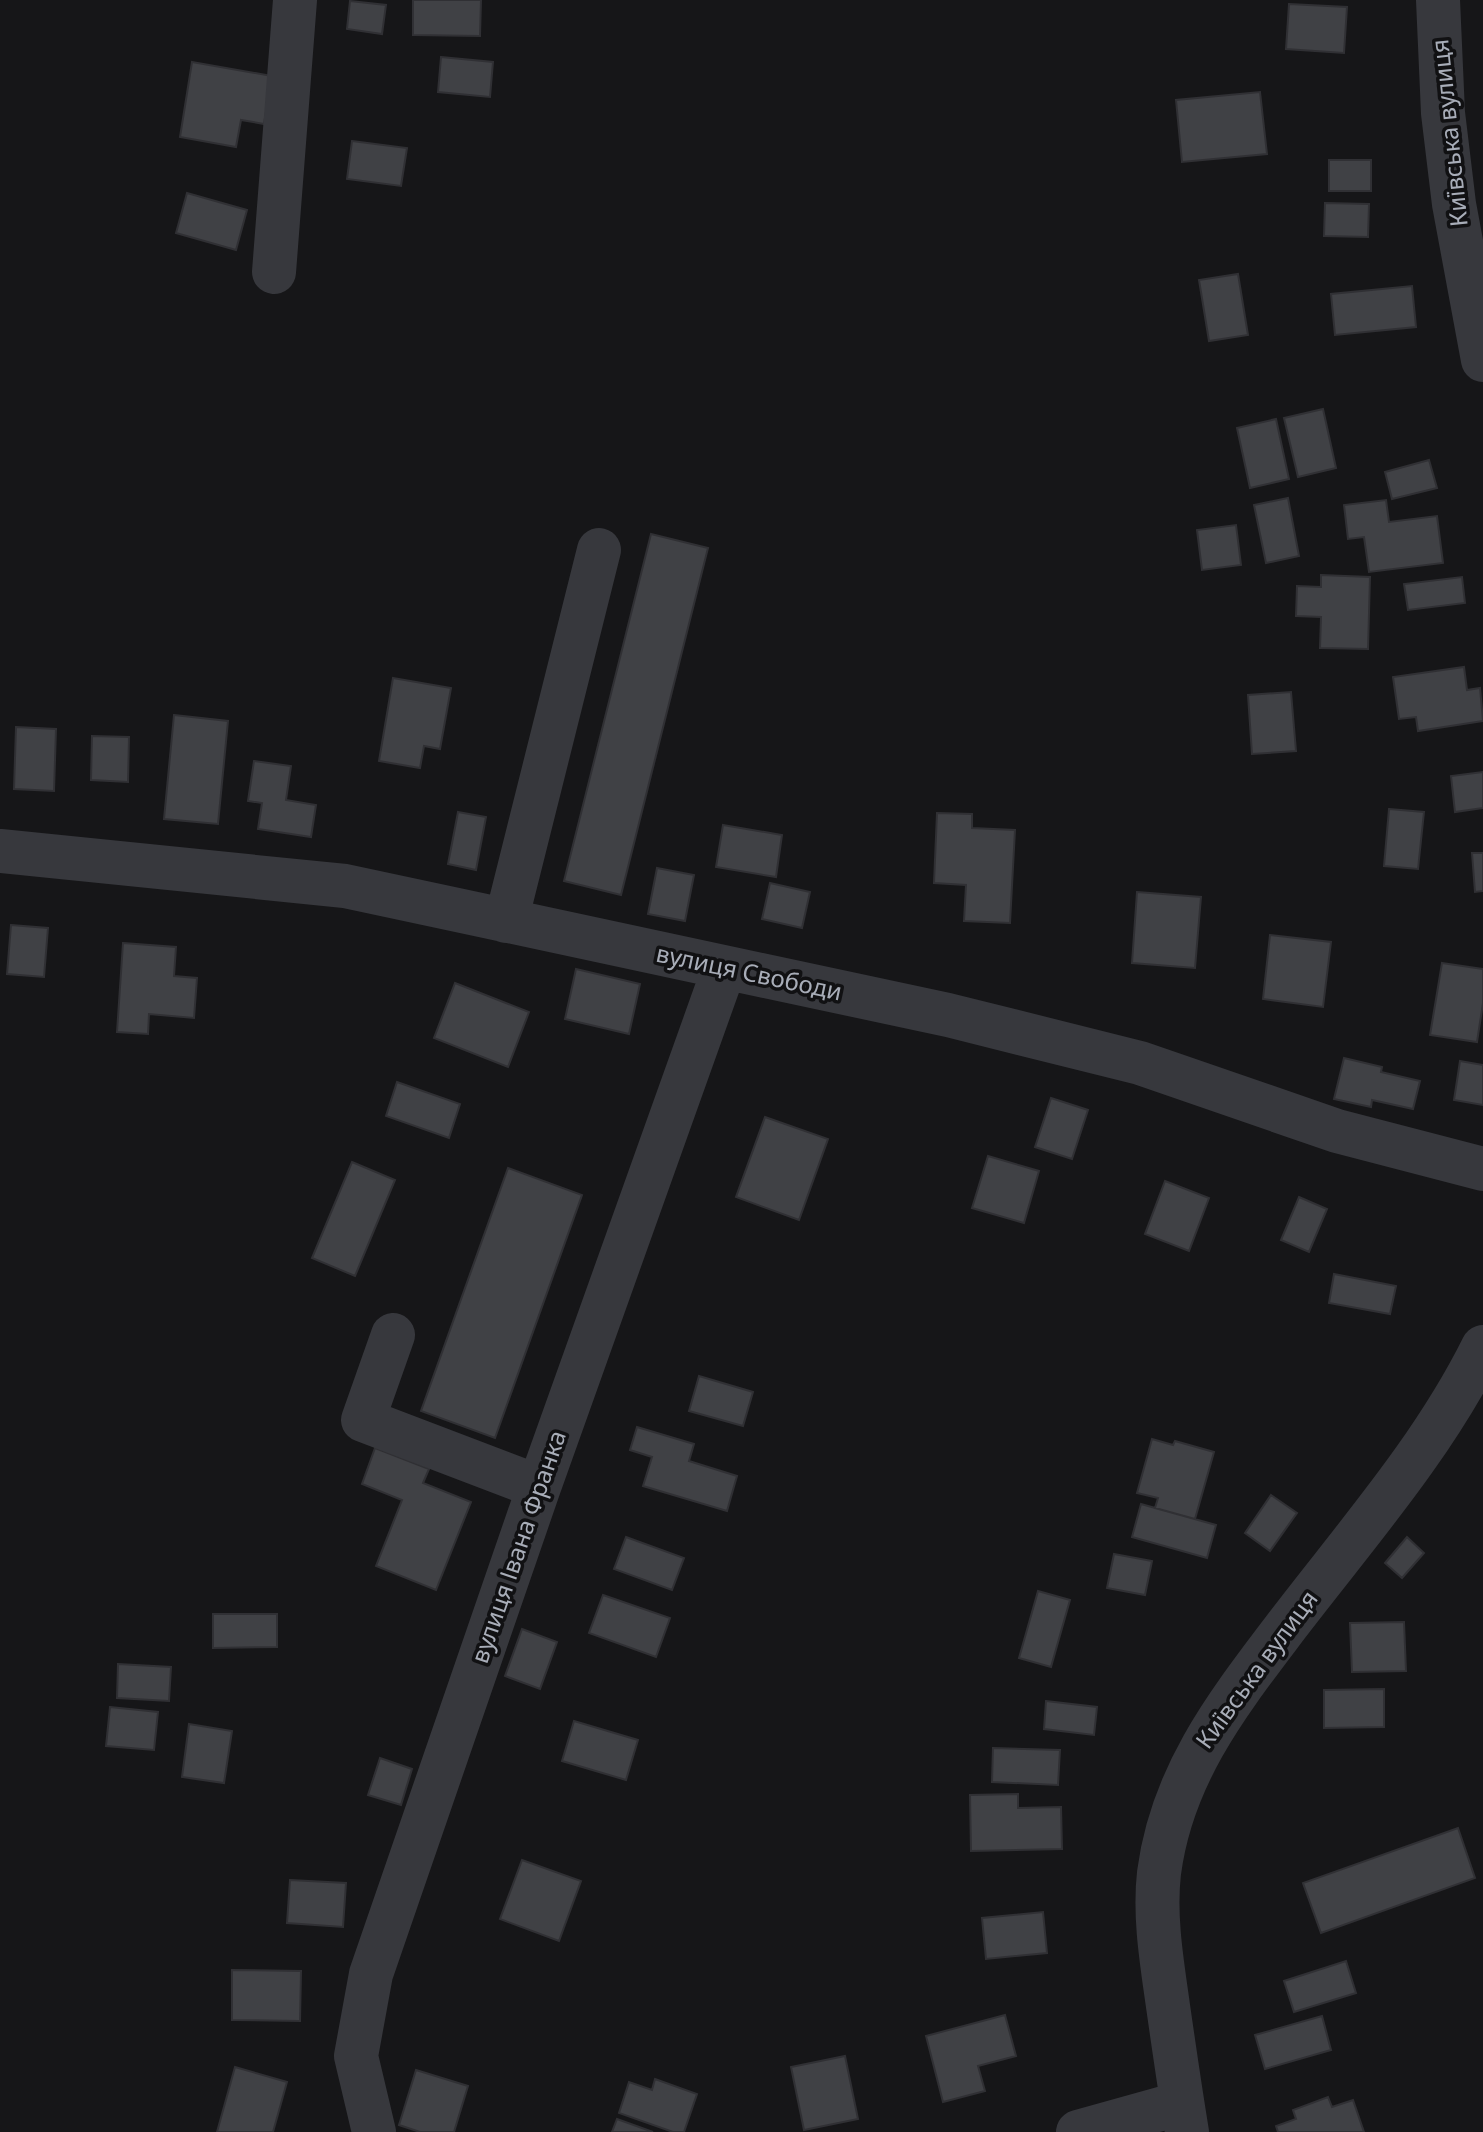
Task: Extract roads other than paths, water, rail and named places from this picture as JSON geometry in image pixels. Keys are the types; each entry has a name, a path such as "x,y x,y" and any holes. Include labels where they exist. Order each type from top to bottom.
{"street":[{"path":"274,272 295,0"},
{"name":"Київська вулиця","path":"1438,0 1443,113 1454,204 1483,360"},
{"path":"506,921 599,550"},
{"name":"вулиця Свободи","path":"0,851 345,886 948,1015 1140,1063 1337,1131 1483,1169"},
{"name":"вулиця Івана Франка","path":"374,2132 356,2056 371,1974 539,1487 724,969"},
{"path":"393,1335 363,1420 539,1487"},
{"name":"Київська вулиця","path":"1185,2117 1160,1951 1159,1875 1174,1805 1196,1754 1227,1704 1416,1456 1466,1381 1483,1347"},
{"path":"1078,2132 1185,2117"}]}
